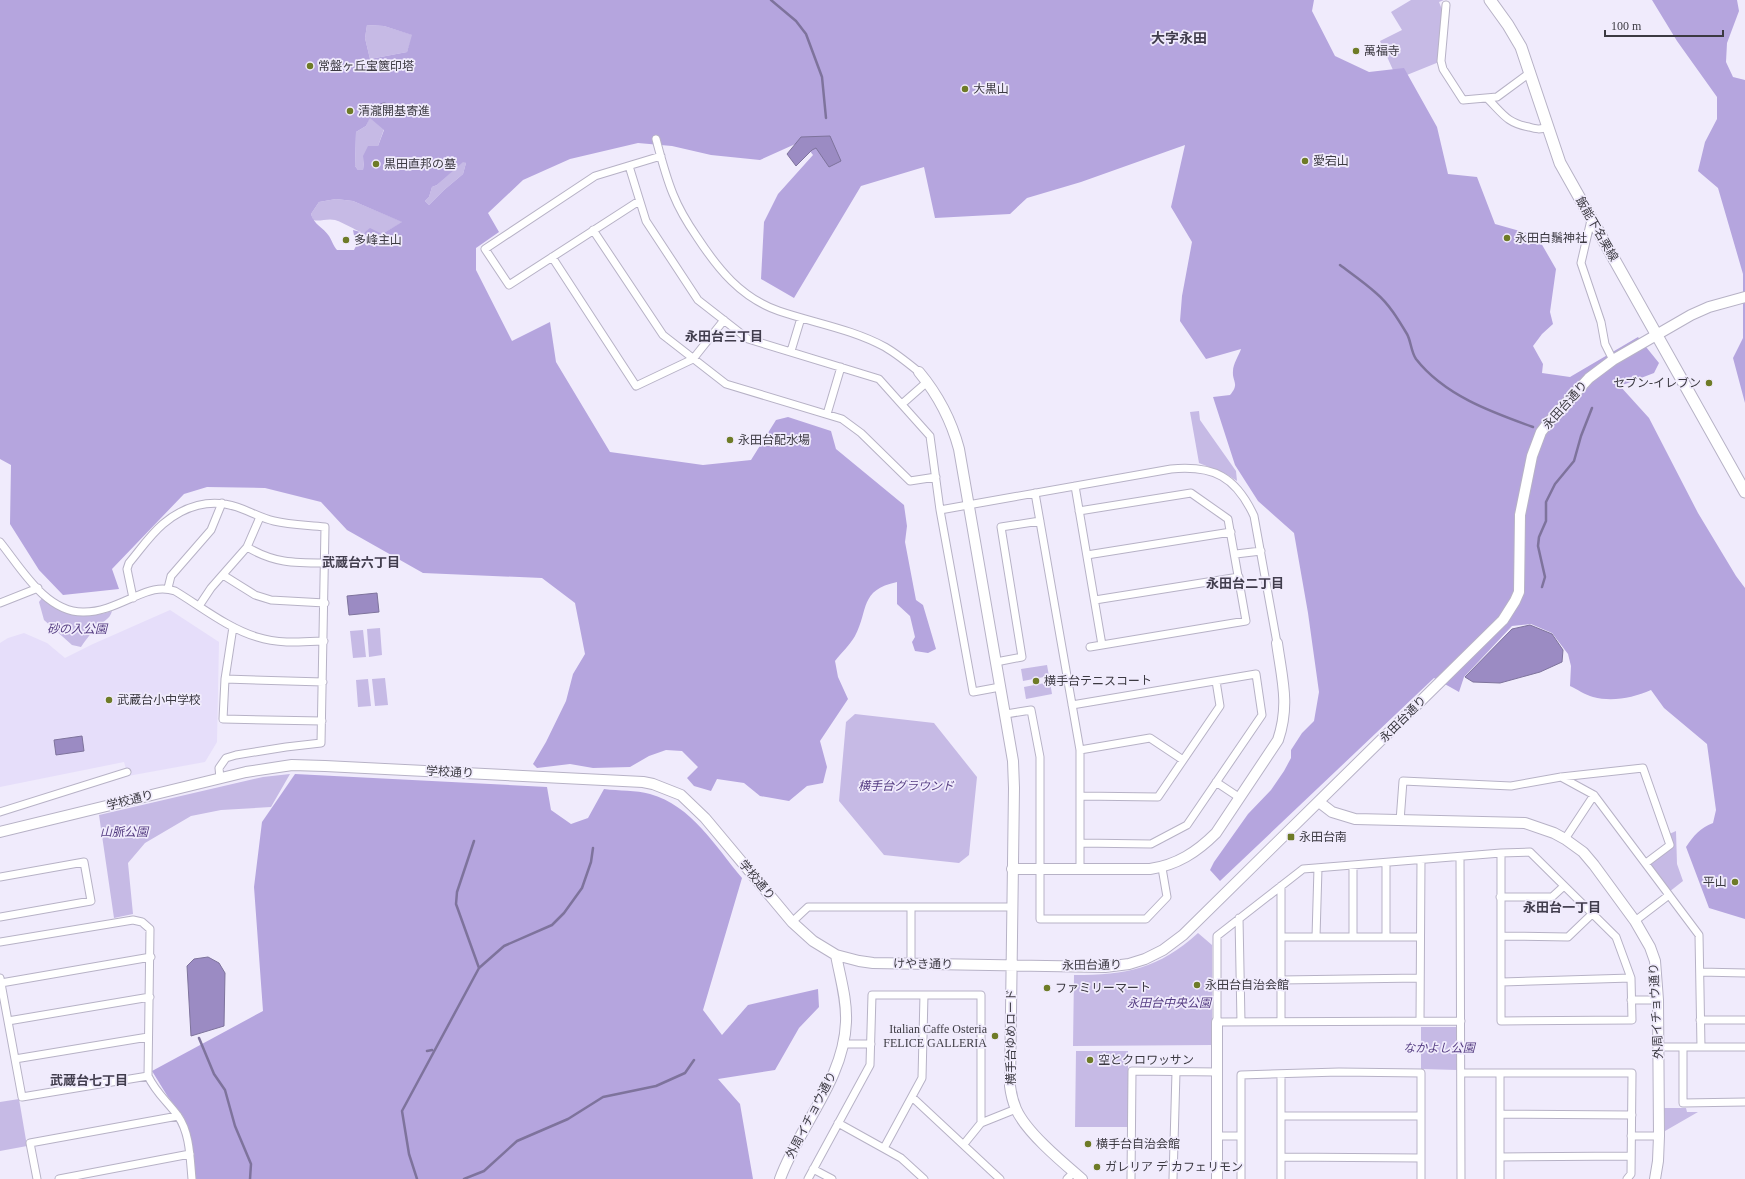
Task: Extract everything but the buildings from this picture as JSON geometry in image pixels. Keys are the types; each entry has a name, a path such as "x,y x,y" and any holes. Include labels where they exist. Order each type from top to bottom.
{"main road":[{"name":"飯能下名栗線","path":"1490,0 1518,42 1531,72 1547,127 1560,163 1745,492"}],"street":[{"path":"1446,5 1441,61 1443,69 1463,100 1488,99 1497,97 1531,72"},
{"path":"1488,99 1515,125 1541,130 1547,127"},
{"path":"656,139 673,196 687,222 726,277 744,293 760,303 801,318 873,340 900,356 919,372"},
{"path":"639,201 510,285 485,249 595,176 661,156"},
{"path":"629,166 646,221 698,300 748,338 879,379 930,436 940,510 973,692 1000,687"},
{"path":"1591,220 1581,263 1601,322 1605,344 1613,360"},
{"path":"593,230 662,335 726,384 842,419 860,433 910,481 936,477"},
{"path":"552,257 636,386 692,359 724,320"},
{"name":"永田台通り","path":"1011,965 1113,966 1129,964 1145,959 1163,950 1183,935 1503,620 1519,592 1520,515 1536,443 1541,432 1560,408 1589,378 1613,360 1691,315 1709,307 1745,297"},
{"path":"791,351 801,318"},
{"path":"827,414 841,367"},
{"name":"横手台ゆめロード","path":"919,372 935,392 948,413 955,432 1006,714 1012,761 1014,788 1011,908 1010,1086 1016,1109 1026,1125 1074,1177"},
{"path":"902,404 927,382"},
{"path":"940,510 1171,469 1202,469 1215,473 1227,480 1238,489 1247,501 1254,516 1261,550 1286,704 1282,728 1278,740 1216,834 1205,844 1181,860 1162,868 1150,870 1012,869"},
{"path":"1075,486 1102,645"},
{"path":"1035,493 1080,750 1080,869"},
{"path":"1079,511 1191,493 1228,519 1236,554 1246,621 1090,647"},
{"path":"168,588 170,576 211,530 222,503"},
{"path":"133,598 127,566 162,525 175,515 192,506 222,503 237,507 260,517 290,524 325,527 325,603 321,743 279,748 226,758 219,768 220,778"},
{"path":"199,606 223,574 247,547 260,517"},
{"path":"996,662 1022,657 1001,527 1040,521"},
{"path":"1087,555 1231,532"},
{"path":"0,542 50,601 73,612 102,609 150,590 168,588 233,627 256,637 275,641 324,642"},
{"path":"247,547 274,560 299,563 324,562"},
{"path":"1236,554 1261,550"},
{"path":"223,574 255,595 271,600 325,603"},
{"path":"1095,600 1239,577"},
{"path":"0,602 38,588"},
{"path":"233,627 225,679 223,719 322,722"},
{"path":"1072,705 1256,674 1262,715 1187,825 1151,844 1080,844"},
{"path":"225,679 323,682"},
{"path":"1080,796 1158,797 1220,706 1216,680"},
{"path":"1006,714 1031,710 1040,757 1040,920 1146,919 1167,897 1162,868"},
{"path":"1080,750 1150,738 1183,760"},
{"name":"学校通り","path":"0,832 220,778 271,768 312,765 653,784 681,796 705,818 792,922 813,941 836,955"},
{"path":"1400,821 1403,781 1511,786 1561,777 1643,768 1670,844 1646,864"},
{"path":"0,812 127,772"},
{"path":"1561,777 1594,796 1699,935 1701,1047"},
{"path":"1216,782 1240,798"},
{"path":"1565,839 1594,796"},
{"name":"外周イチョウ通り","path":"1319,802 1332,812 1356,819 1525,824 1554,833 1583,852 1635,921 1650,947 1655,961 1659,1047 1659,1136 1658,1161 1655,1179"},
{"path":"1217,1179 1217,936 1303,869 1386,864 1500,853 1530,852 1616,936 1631,978 1632,1020 1501,1021 1502,982 1500,853"},
{"path":"1460,857 1461,1179"},
{"path":"1420,1021 1421,860"},
{"path":"0,877 84,862 91,900 0,917"},
{"path":"1386,864 1386,937"},
{"path":"1353,865 1353,937"},
{"path":"1316,937 1318,868"},
{"path":"1281,886 1281,1021"},
{"path":"1500,897 1552,897 1564,886"},
{"path":"1635,921 1669,895"},
{"path":"792,922 808,907 1011,908"},
{"path":"911,907 911,964"},
{"path":"1501,936 1568,937 1592,914"},
{"path":"1239,918 1241,1022"},
{"path":"0,942 133,920 142,922 150,929 151,957 148,1076 159,1096 178,1116 186,1134 190,1154 192,1179"},
{"path":"1281,936 1420,937"},
{"name":"外周イチョウ通り","path":"780,1179 787,1160 831,1080 842,1044 846,1023 846,1003 836,955"},
{"name":"けやき通り","path":"836,955 859,961 911,964 1011,965"},
{"path":"148,1076 22,1097 0,980 151,957"},
{"path":"1700,972 1745,973"},
{"path":"1281,980 1420,978"},
{"path":"1502,982 1631,978"},
{"path":"808,1179 870,1065 872,995 982,995 981,1123"},
{"path":"884,1148 922,1078 924,996"},
{"path":"8,1021 150,997"},
{"path":"1631,1000 1658,1000"},
{"path":"1700,1020 1745,1020"},
{"path":"1217,1022 1461,1021"},
{"path":"15,1059 148,1037"},
{"path":"842,1044 871,1044"},
{"path":"1659,1047 1745,1047"},
{"path":"1683,1047 1683,1103 1745,1102"},
{"path":"1131,1179 1132,1071 1217,1072"},
{"path":"1174,1179 1176,1072"},
{"path":"1241,1179 1242,1075 1339,1072 1421,1073 1421,1179"},
{"path":"1461,1073 1632,1073 1631,1174 1627,1179"},
{"path":"1500,1073 1500,1179"},
{"path":"1281,1074 1281,1179"},
{"path":"912,1098 964,1144 1000,1179"},
{"path":"964,1144 981,1123 1016,1109"},
{"path":"1500,1114 1632,1114"},
{"path":"37,1179 30,1143 178,1116"},
{"path":"1281,1116 1421,1116"},
{"path":"838,1123 901,1158 924,1179"},
{"path":"1217,1136 1241,1136"},
{"path":"1631,1136 1659,1136"},
{"path":"59,1179 190,1154"},
{"path":"1500,1157 1631,1156"},
{"path":"1281,1157 1421,1158"},
{"path":"813,1169 832,1179"}],"shaded area":[{"path":"0,0 1314,0 1312,11 1335,56 1369,72 1404,68 1437,127 1448,174 1477,177 1495,224 1537,236 1556,269 1550,312 1553,324 1542,334 1533,346 1543,364 1542,373 1570,377 1638,337 1659,363 1654,373 1620,386 1649,418 1698,513 1736,576 1745,588 1745,919 1709,908 1686,847 1698,832 1704,827 1713,823 1716,810 1707,744 1664,708 1651,690 1630,697 1608,699 1590,696 1570,686 1571,666 1568,654 1552,633 1531,624 1512,626 1464,677 1459,692 1434,678 1220,881 1210,870 1248,814 1271,790 1284,771 1291,758 1291,750 1302,733 1314,721 1319,692 1308,613 1294,533 1258,501 1235,465 1213,397 1230,395 1235,388 1233,368 1241,349 1206,359 1180,321 1182,296 1192,242 1171,207 1185,145 1081,182 1027,198 1010,214 935,218 924,167 861,186 794,298 761,279 764,222 778,194 813,155 802,141 760,160 711,155 672,146 638,143 570,159 523,180 488,213 499,232 476,248 476,270 512,341 550,322 556,362 610,452 703,465 751,460 776,420 788,417 831,431 836,449 904,505 907,526 905,542 916,600 923,605 936,649 928,653 915,651 912,642 915,637 910,616 897,604 897,582 876,590 867,602 859,627 851,643 835,661 838,677 848,699 820,741 827,767 823,783 807,786 789,801 760,796 744,783 717,779 711,791 694,786 687,778 698,767 682,751 666,750 649,756 630,767 593,768 570,764 537,768 533,764 546,742 566,701 573,674 585,654 575,603 542,578 423,573 347,530 321,502 265,488 207,487 184,494 112,569 119,589 63,595 39,570 10,524 11,465 0,459","holes":["367,25 384,26 412,35 407,52 370,59 365,38","370,118 384,130 378,146 368,146 363,156 363,170 358,170 355,166 356,132 366,126","463,162 466,163 463,174 429,205 425,201 429,197 432,187 437,185","336,199 353,201 402,222 382,234 370,228 364,233 353,230 356,246 354,250 337,250 329,236 312,218 311,214 319,202"]},
{"path":"1652,0 1737,0 1739,11 1727,43 1726,62 1733,77 1745,80 1745,403 1733,358 1743,338 1743,274 1718,188 1698,171 1705,142 1717,119 1717,97 1677,41"},
{"path":"382,103 386,103 390,109 386,115 382,115 378,111 378,107"},
{"path":"830,136 841,161 829,167 816,148 796,166 787,154 801,137"},
{"path":"377,593 379,612 349,615 347,596"},
{"name":"武蔵台小中学校","path":"170,610 219,642 217,742 205,762 128,776 124,762 0,787 0,643 8,638 24,633 47,643 65,658"},
{"path":"1530,625 1552,634 1563,650 1562,662 1540,672 1500,683 1473,682 1465,677 1512,629"},
{"path":"82,736 84,751 56,755 54,740"},
{"path":"295,774 547,787 551,810 571,824 588,818 604,789 650,794 665,799 690,817 702,828 742,878 703,1010 722,1035 748,1005 818,989 819,1007 799,1028 775,1070 718,1079 740,1104 753,1179 195,1179 189,1132 183,1116 168,1097 152,1071 263,1011 254,887 262,822"},
{"path":"208,957 219,963 225,973 224,1026 191,1036 187,966 194,959"}],"green space":[{"path":"1411,0 1444,0 1439,2 1443,12 1439,62 1397,79 1380,41 1402,30 1391,12"},
{"path":"367,25 384,26 413,35 407,52 370,59 365,38"},
{"path":"370,117 384,129 378,146 364,162 363,170 358,170 355,166 356,132 366,126"},
{"path":"463,161 466,163 463,174 429,205 425,201 429,197 432,187 437,185"},
{"path":"336,199 353,201 403,222 382,234 368,231 364,233 335,220 313,220 311,214 319,202"},
{"path":"1199,411 1200,420 1236,471 1237,481 1226,474 1199,463 1190,412"},
{"name":"砂の入公園","path":"42,598 58,609 75,615 103,614 112,611 109,617 93,631 81,647 72,645 44,620 39,602"},
{"path":"380,628 382,655 369,657 367,629"},
{"path":"363,630 366,657 353,658 350,631"},
{"path":"1047,665 1049,676 1023,681 1021,669"},
{"path":"385,678 388,705 375,706 372,679"},
{"path":"368,679 371,706 358,707 356,680"},
{"path":"1050,682 1052,694 1026,699 1024,687"},
{"name":"横手台グラウンド","path":"855,714 934,723 977,777 969,855 959,863 884,855 839,801 846,722"},
{"name":"山脈公園","path":"290,774 271,807 221,810 191,816 145,843 128,863 133,914 114,918 99,815 263,777"},
{"path":"1676,831 1677,864 1683,881 1669,892 1646,864 1670,845 1667,835"},
{"name":"永田台中央公園","path":"1198,933 1212,945 1212,1045 1073,1046 1074,975 1110,974 1141,968 1169,955"},
{"name":"なかよし公園","path":"1421,1027 1457,1027 1457,1070 1421,1069"},
{"path":"1076,1051 1128,1051 1128,1127 1075,1127"},
{"path":"19,1099 27,1146 0,1151 0,1102"},
{"path":"1664,1108 1686,1108 1687,1112 1698,1112 1665,1131"}],"waterway":[{"path":"771,0 796,21 806,34 822,77 826,118"},
{"path":"1340,265 1381,297 1397,317 1407,334 1416,359 1427,372 1440,383 1469,401 1533,427"},
{"path":"1542,587 1545,577 1538,546 1539,537 1546,521 1546,502 1555,484 1574,461 1581,436 1592,408"},
{"path":"474,841 457,892 456,904 479,968"},
{"path":"417,1179 409,1154 402,1111 479,968 504,946 552,925 564,913 582,888 591,862 593,848"},
{"path":"199,1038 214,1074 225,1090 235,1126 251,1164 250,1179"},
{"path":"427,1051 432,1050"},
{"path":"464,1179 484,1171 517,1141 568,1119 603,1097 656,1086 685,1073 694,1060"}],"place":[{"name":"萬福寺","path":"1356,51"},
{"name":"常盤ヶ丘宝篋印塔","path":"310,66"},
{"name":"大黒山","path":"965,89"},
{"name":"清瀧開基寄進","path":"350,111"},
{"name":"愛宕山","path":"1305,161"},
{"name":"黒田直邦の墓","path":"376,164"},
{"name":"永田白鬚神社","path":"1507,238"},
{"name":"多峰主山","path":"346,240"},
{"name":"セブン-イレブン","path":"1709,383"},
{"name":"永田台配水場","path":"730,440"},
{"name":"横手台テニスコート","path":"1036,681"},
{"name":"武蔵台小中学校","path":"109,700"},
{"name":"永田台南","path":"1291,837"},
{"name":"平山","path":"1735,882"},
{"name":"永田台自治会館","path":"1197,985"},
{"name":"ファミリーマート","path":"1047,988"},
{"name":"Italian Caffe Osteria FELICE GALLERIA","path":"995,1036"},
{"name":"空とクロワッサン","path":"1090,1060"},
{"name":"横手台自治会館","path":"1088,1144"},
{"name":"ガレリア デ カフェリモン","path":"1097,1167"}],"district":[{"name":"大字永田","path":"1179,38"},
{"name":"永田台三丁目","path":"724,336"},
{"name":"武蔵台六丁目","path":"361,562"},
{"name":"永田台二丁目","path":"1245,583"},
{"name":"永田台一丁目","path":"1562,907"},
{"name":"武蔵台七丁目","path":"89,1080"}]}
